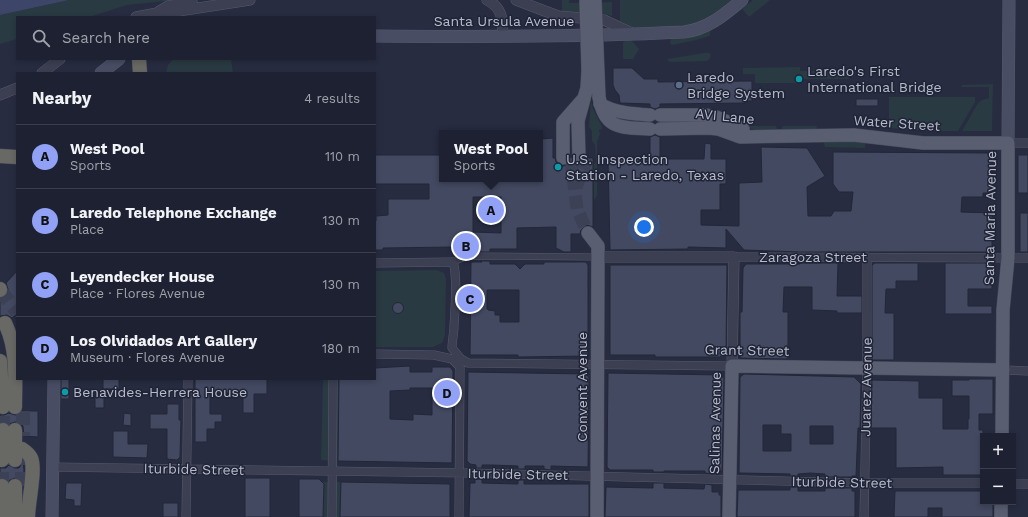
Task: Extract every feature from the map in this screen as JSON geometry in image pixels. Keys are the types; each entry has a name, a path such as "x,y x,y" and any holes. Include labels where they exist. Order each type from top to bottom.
{"highway":[{"path":"139,60 140,72"},
{"path":"0,156 16,157"},
{"path":"11,323 15,364 13,408"},
{"path":"0,361 13,408"},
{"path":"13,408 21,380"},
{"path":"15,446 28,454 32,462 32,484 28,503 28,517"},
{"path":"2,517 13,486"},
{"path":"13,486 15,517"},
{"path":"13,486 22,517"}],"main road":[{"path":"575,158 571,121 584,98 587,88 586,0"},
{"path":"595,0 600,101 608,109 622,112 655,115 695,115 716,117 747,131 763,136"},
{"name":"Santa Ursula Avenue","path":"376,36 503,37 608,35 693,31 721,18 742,0"},
{"name":"Santa Maria Avenue","path":"1002,433 1003,310 1008,258 1010,0"},
{"path":"608,35 612,33 615,25"},
{"path":"102,72 118,60"},
{"name":"AVI Lane","path":"600,101 602,112 607,120 612,124 626,127 655,129 708,128 718,129 740,137 763,136"},
{"name":"Water Street","path":"763,136 854,135 923,143 1008,143"},
{"path":"588,233 598,251"},
{"name":"Convent Avenue","path":"597,517 598,251"},
{"name":"Grant Street","path":"732,366 1003,370"},
{"name":"Salinas Avenue","path":"729,517 732,366"},
{"path":"52,517 54,380"},
{"path":"1001,505 1001,517"}],"street":[{"path":"157,13 168,6 204,0"},
{"path":"141,16 250,0"},
{"path":"487,0 499,9 502,18 503,37"},
{"path":"516,0 558,16 604,20 634,34"},
{"path":"43,72 59,60"},
{"path":"0,95 16,88"},
{"name":"Water Street","path":"1008,143 1028,143"},
{"path":"376,263 453,262 468,256 598,251"},
{"name":"Zaragoza Street","path":"598,251 734,257 1028,258"},
{"name":"Salinas Avenue","path":"732,366 734,257"},
{"name":"Juarez Avenue","path":"864,517 867,257"},
{"path":"453,262 455,268 455,300 452,348 462,363 459,517"},
{"name":"Grant Street","path":"434,355 452,348"},
{"name":"Grant Street","path":"376,354 434,355 462,363 732,366"},
{"name":"Grant Street","path":"1003,370 1028,370"},
{"path":"186,517 188,380"},
{"path":"332,517 333,380"},
{"name":"Iturbide Street","path":"53,467 460,473 864,483 980,483"},
{"path":"1016,484 1028,484"}],"shaded area":[{"path":"69,0 176,0 127,5 92,16 16,16 16,39 0,44 0,15"},
{"path":"562,0 569,0 569,3 612,2 612,16 600,13 562,13"},
{"path":"620,0 733,0 711,17 700,23 674,28 639,28 632,27 620,21"},
{"path":"753,0 770,0 749,17 742,9"},
{"path":"710,30 710,36 672,45 670,43 671,38 692,37"},
{"path":"625,40 631,40 639,49 633,59 623,59 623,43"},
{"path":"709,53 711,55 707,61 670,62 667,59"},
{"path":"172,60 231,60 233,72 166,72 168,65"},
{"path":"800,67 800,71 849,71 849,79 799,79 799,83 755,83 755,74 743,74 743,68"},
{"path":"993,84 992,131 962,131 978,103 989,98 989,87 962,87 962,85"},
{"path":"889,97 975,97 975,102 958,131 932,131 889,128"},
{"path":"591,101 593,109 602,127 602,129 599,130 600,134 597,142 597,196 594,200 593,164 596,161 595,145 592,141 592,131 589,127"},
{"path":"740,117 749,126 776,126 777,129 782,129 782,126 817,126 816,131 758,131 746,127 741,123"},
{"path":"823,141 866,142 865,148 825,147"},
{"path":"437,270 444,273 446,279 445,336 442,343 433,347 376,347 376,271"},
{"path":"323,380 339,380 338,461 321,460"},
{"path":"322,482 341,482 340,517 323,517"}],"water":[{"path":"0,0 69,0 0,15"}],"building":[{"name":"Laredo Bridge System","path":"613,68 632,68 644,79 658,79 658,82 752,81 752,101 745,101 745,103 660,104 660,107 655,109 650,107 650,104 620,103 619,95 613,85"},
{"path":"856,99 878,99 878,106 856,106"},
{"path":"655,135 660,137 660,159 704,159 705,143 711,144 711,159 726,159 726,184 720,184 720,210 701,210 701,225 739,226 739,183 762,182 761,147 807,148 825,176 807,187 808,216 831,216 834,211 851,211 853,192 839,192 833,184 833,152 990,153 991,193 983,193 983,197 962,197 961,212 992,213 992,252 800,252 744,250 726,229 726,248 688,247 688,249 610,250 608,159 650,159 650,137"},
{"path":"553,138 553,158 555,158 559,165 567,165 571,158 575,165 580,166 586,162 587,158 593,158 593,227 587,225 581,230 580,234 571,234 571,252 564,252 556,248 556,227 517,228 517,249 490,249 490,252 471,252 464,245 453,245 453,247 383,248 383,250 376,250 376,216 388,215 388,199 429,199 429,184 376,184 376,155 439,155 439,182 543,182 543,139","holes":["473,197 501,197 501,233 473,232"]},
{"path":"1018,155 1028,155 1028,193 1018,193"},
{"path":"1020,213 1028,213 1028,252 1020,252"},
{"path":"480,261 490,261 490,264 515,264 520,269 525,264 544,264 544,262 586,262 588,265 588,356 518,357 518,355 470,355 471,262 482,262","holes":["487,290 519,290 519,322 500,322 500,315 495,315 495,311 487,309"]},
{"path":"838,263 837,296 862,296 862,313 837,313 837,311 812,310 812,287 784,287 783,312 788,312 788,359 740,358 740,312 742,312 743,268 746,264"},
{"path":"875,263 918,263 918,281 896,281 896,289 886,289 885,313 894,313 894,360 872,360 872,265"},
{"path":"945,263 992,263 992,289 968,289 968,306 992,306 992,314 945,314"},
{"path":"610,265 727,265 726,353 720,357 610,355"},
{"path":"16,272 16,315 12,318 7,315 0,316 0,298 4,298 7,295 8,289 6,283"},
{"path":"398,302 402,304 404,308 402,312 398,314 394,312 392,308 394,304"},
{"path":"410,366 410,372 432,372 432,367 450,367 453,371 452,463 338,461 339,380 376,380 376,368","holes":["410,388 432,388 432,415 413,414 413,420 390,419 390,391 410,390"]},
{"path":"468,372 585,374 589,377 588,467 551,466 551,470 544,469 544,466 525,466 525,469 518,469 518,466 482,465 482,468 476,468 476,465 470,464 467,461"},
{"path":"608,373 720,375 724,378 722,471 713,471 713,474 705,473 705,471 653,472 653,470 610,470 607,467"},
{"path":"744,374 854,377 861,384 860,428 858,428 856,476 825,477 825,474 810,473 790,476 790,474 739,473 740,377","holes":["763,425 781,425 781,434 791,434 791,451 763,451","810,426 833,426 833,444 810,444"]},
{"path":"993,379 993,414 979,414 979,430 983,430 983,433 980,433 980,475 943,475 943,467 896,468 896,428 871,428 872,380 919,381 919,398 943,398 943,429 968,429 969,396 952,396 952,380"},
{"name":"Benavides-Herrera House","path":"61,380 69,380 69,399 61,399"},
{"path":"103,380 119,380 119,389 103,389"},
{"path":"195,380 267,380 267,394 254,394 254,413 243,413 243,393 210,393 210,414 222,414 222,422 215,422 215,429 207,429 207,442 195,442"},
{"path":"95,394 104,394 104,408 95,408"},
{"path":"167,404 179,404 179,420 181,420 180,457 177,460 167,459 167,429 150,429 150,414 167,414"},
{"path":"22,411 38,411 38,437 24,436 23,426 19,422 9,424 0,422 0,415 9,413 15,415"},
{"path":"124,413 131,414 131,426 123,425"},
{"path":"113,431 128,431 128,444 148,444 147,458 113,457"},
{"path":"23,462 23,484 20,479 15,478 8,481 6,478 0,478 0,468 6,468 9,465 19,468"},
{"path":"245,478 270,478 270,517 245,517"},
{"path":"299,479 319,479 324,484 323,517 299,517"},
{"path":"475,479 482,479 482,483 518,484 518,480 524,480 524,484 589,484 589,517 469,517 470,483 475,483"},
{"path":"341,482 450,484 450,517 340,517"},
{"path":"66,483 82,483 81,506 74,506 74,500 65,499"},
{"path":"653,483 664,483 664,488 704,489 705,484 712,485 712,492 719,492 719,495 721,495 721,517 605,517 606,487 653,488"},
{"path":"790,487 798,487 798,491 825,491 825,488 852,488 852,491 855,491 855,517 737,517 738,490 790,490"},
{"path":"895,491 980,491 980,505 993,505 993,517 942,517 942,508 928,508 928,517 894,517"},
{"path":"163,503 178,503 178,517 163,517"}],"tunnel":[{"path":"571,158 577,209 588,233"},
{"path":"576,187 587,158"},
{"path":"0,290 16,311"},
{"path":"3,407 3,430"},
{"path":"23,411 23,436"},
{"path":"2,460 2,486"},
{"path":"22,460 22,486"}],"place":[{"name":"Laredo's First International Bridge","path":"799,79"},
{"name":"Laredo Bridge System","path":"679,85"},
{"name":"U.S. Inspection Station - Laredo, Texas","path":"558,167"},
{"name":"West Pool","path":"491,210"},
{"name":"Laredo Telephone Exchange","path":"466,246"},
{"name":"Leyendecker House","path":"470,299"},
{"name":"Benavides-Herrera House","path":"65,392"},
{"name":"Los Olvidados Art Gallery","path":"447,393"}]}
